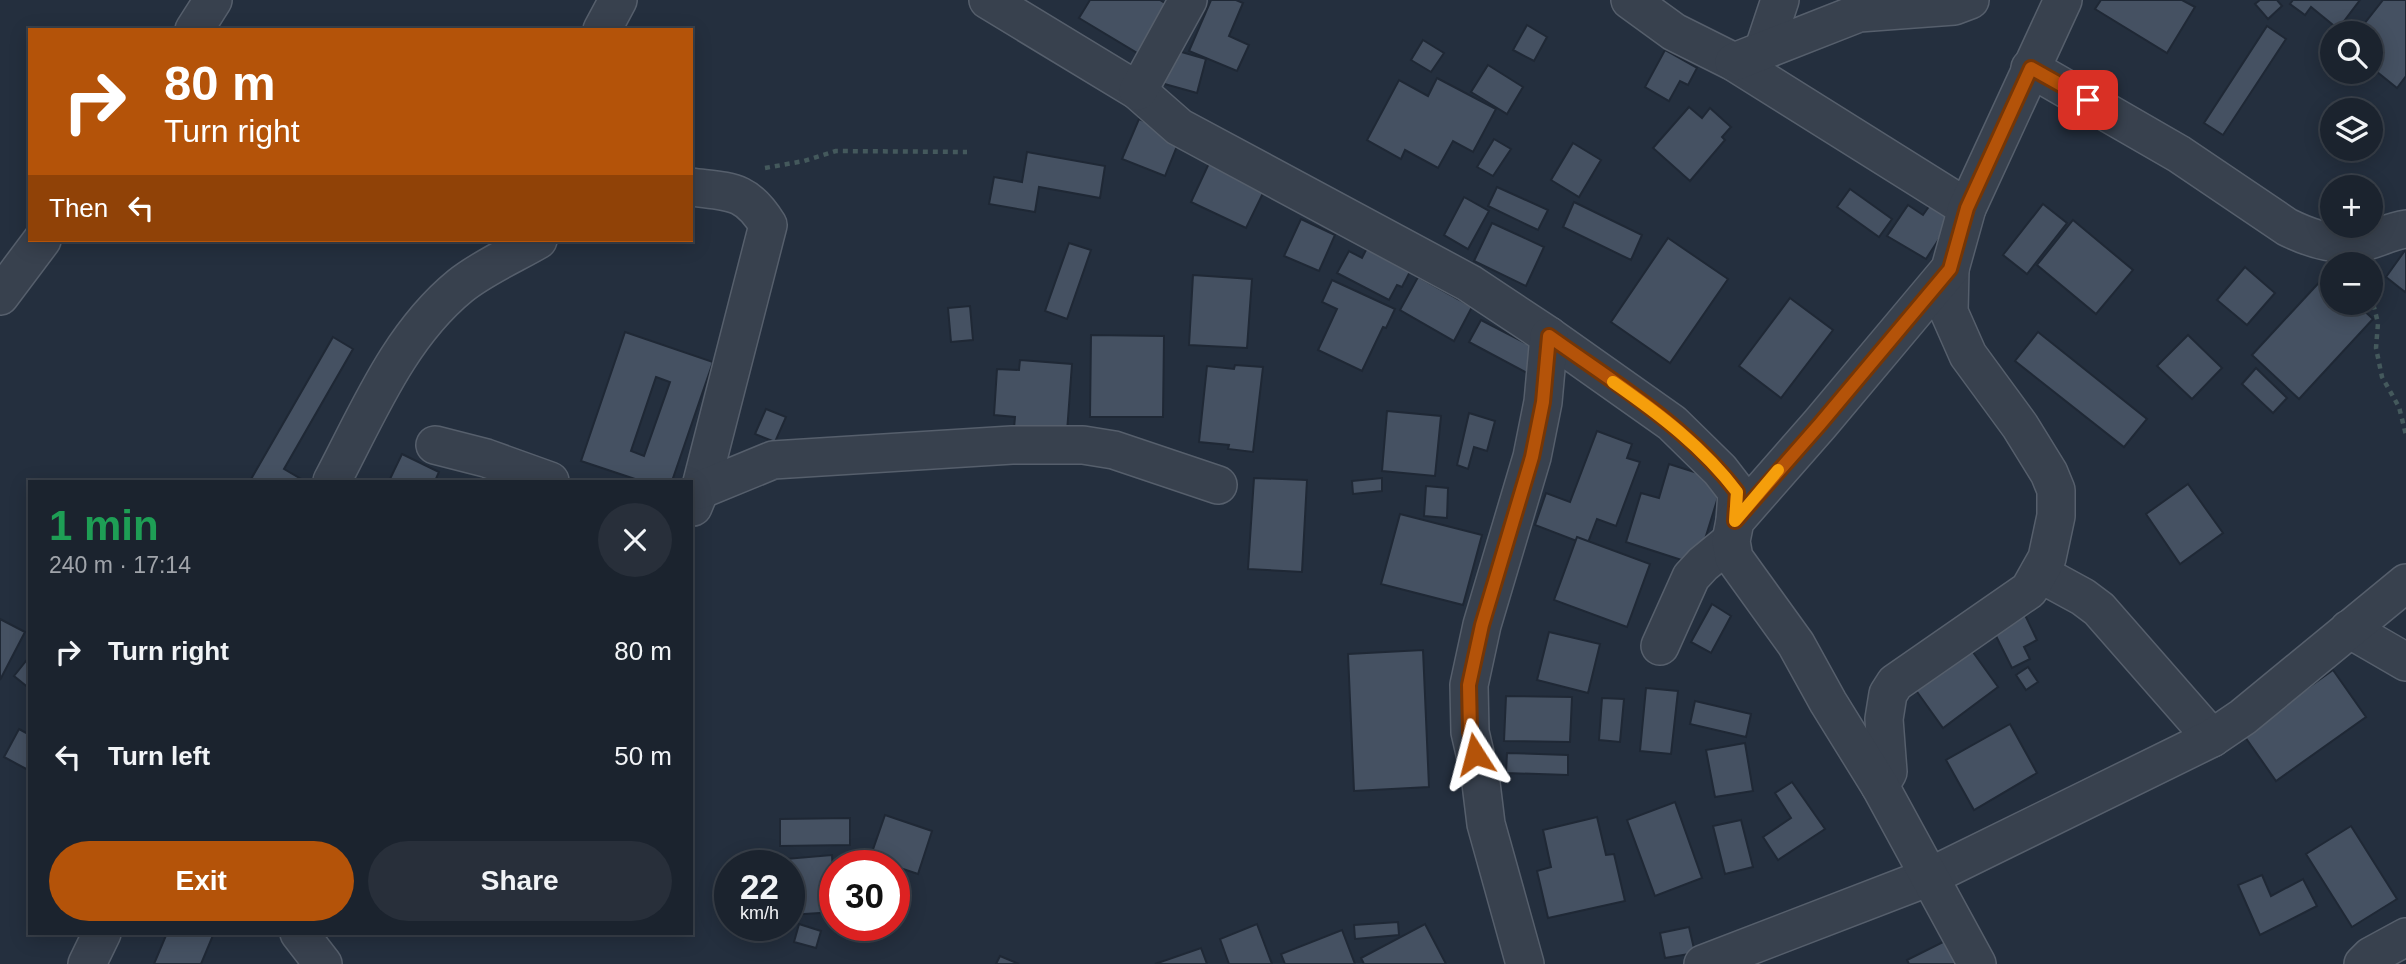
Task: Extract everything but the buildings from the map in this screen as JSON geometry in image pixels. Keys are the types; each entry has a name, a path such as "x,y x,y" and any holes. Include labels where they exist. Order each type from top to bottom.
{"street":[{"path":"195,28 213,0"},
{"path":"988,0 1138,91 1179,127 1469,284 1549,336 1672,423 1720,470 1737,492 1733,531 1734,558 1796,644 1880,786 1977,964"},
{"path":"1138,91 1188,0"},
{"path":"1630,0 1674,32 1748,57 1967,208"},
{"path":"1748,57 1780,0"},
{"path":"1748,57 1859,13 1954,6 1970,0"},
{"path":"1880,786 1888,772 1884,719 1888,694 1895,683 2029,590 2047,558 2056,516 2056,490 2049,473 2020,426 1968,355 1949,312 1950,269 1967,208 2063,0"},
{"path":"2031,68 2179,154 2287,227 2305,236 2317,240 2358,243 2393,230 2406,229"},
{"path":"693,187 739,194 757,207 768,225 696,500"},
{"path":"0,296 40,242"},
{"path":"333,480 402,351 427,319 461,285 535,242"},
{"path":"1660,646 1691,577 1733,531 1950,269"},
{"path":"1525,964 1486,824 1480,775 1470,732 1469,685 1482,625 1532,457 1543,402 1549,336"},
{"path":"435,445 486,458 547,480"},
{"path":"696,500 773,460 1012,445 1083,445 1114,450 1218,485"},
{"path":"2039,573 2099,609 2212,738"},
{"path":"1703,964 1929,877 2212,738 2243,717 2406,583"},
{"path":"2349,629 2406,662"},
{"path":"87,964 101,935"},
{"path":"301,935 323,964"},
{"path":"2363,964 2371,956 2406,937"}],"path":[{"path":"761,169 804,161 836,150 967,152"},
{"path":"2376,315 2376,348 2382,377 2399,407 2406,435"}],"slow traffic":[{"path":"1613,382 1672,423 1720,470 1737,492 1735,521 1778,470"}],"route":[{"path":"1475,754 1470,732 1469,685 1482,625 1532,457 1543,402 1549,336 1672,423 1720,470 1737,492 1735,521 1950,269 1967,208 2031,68 2088,100"}]}
